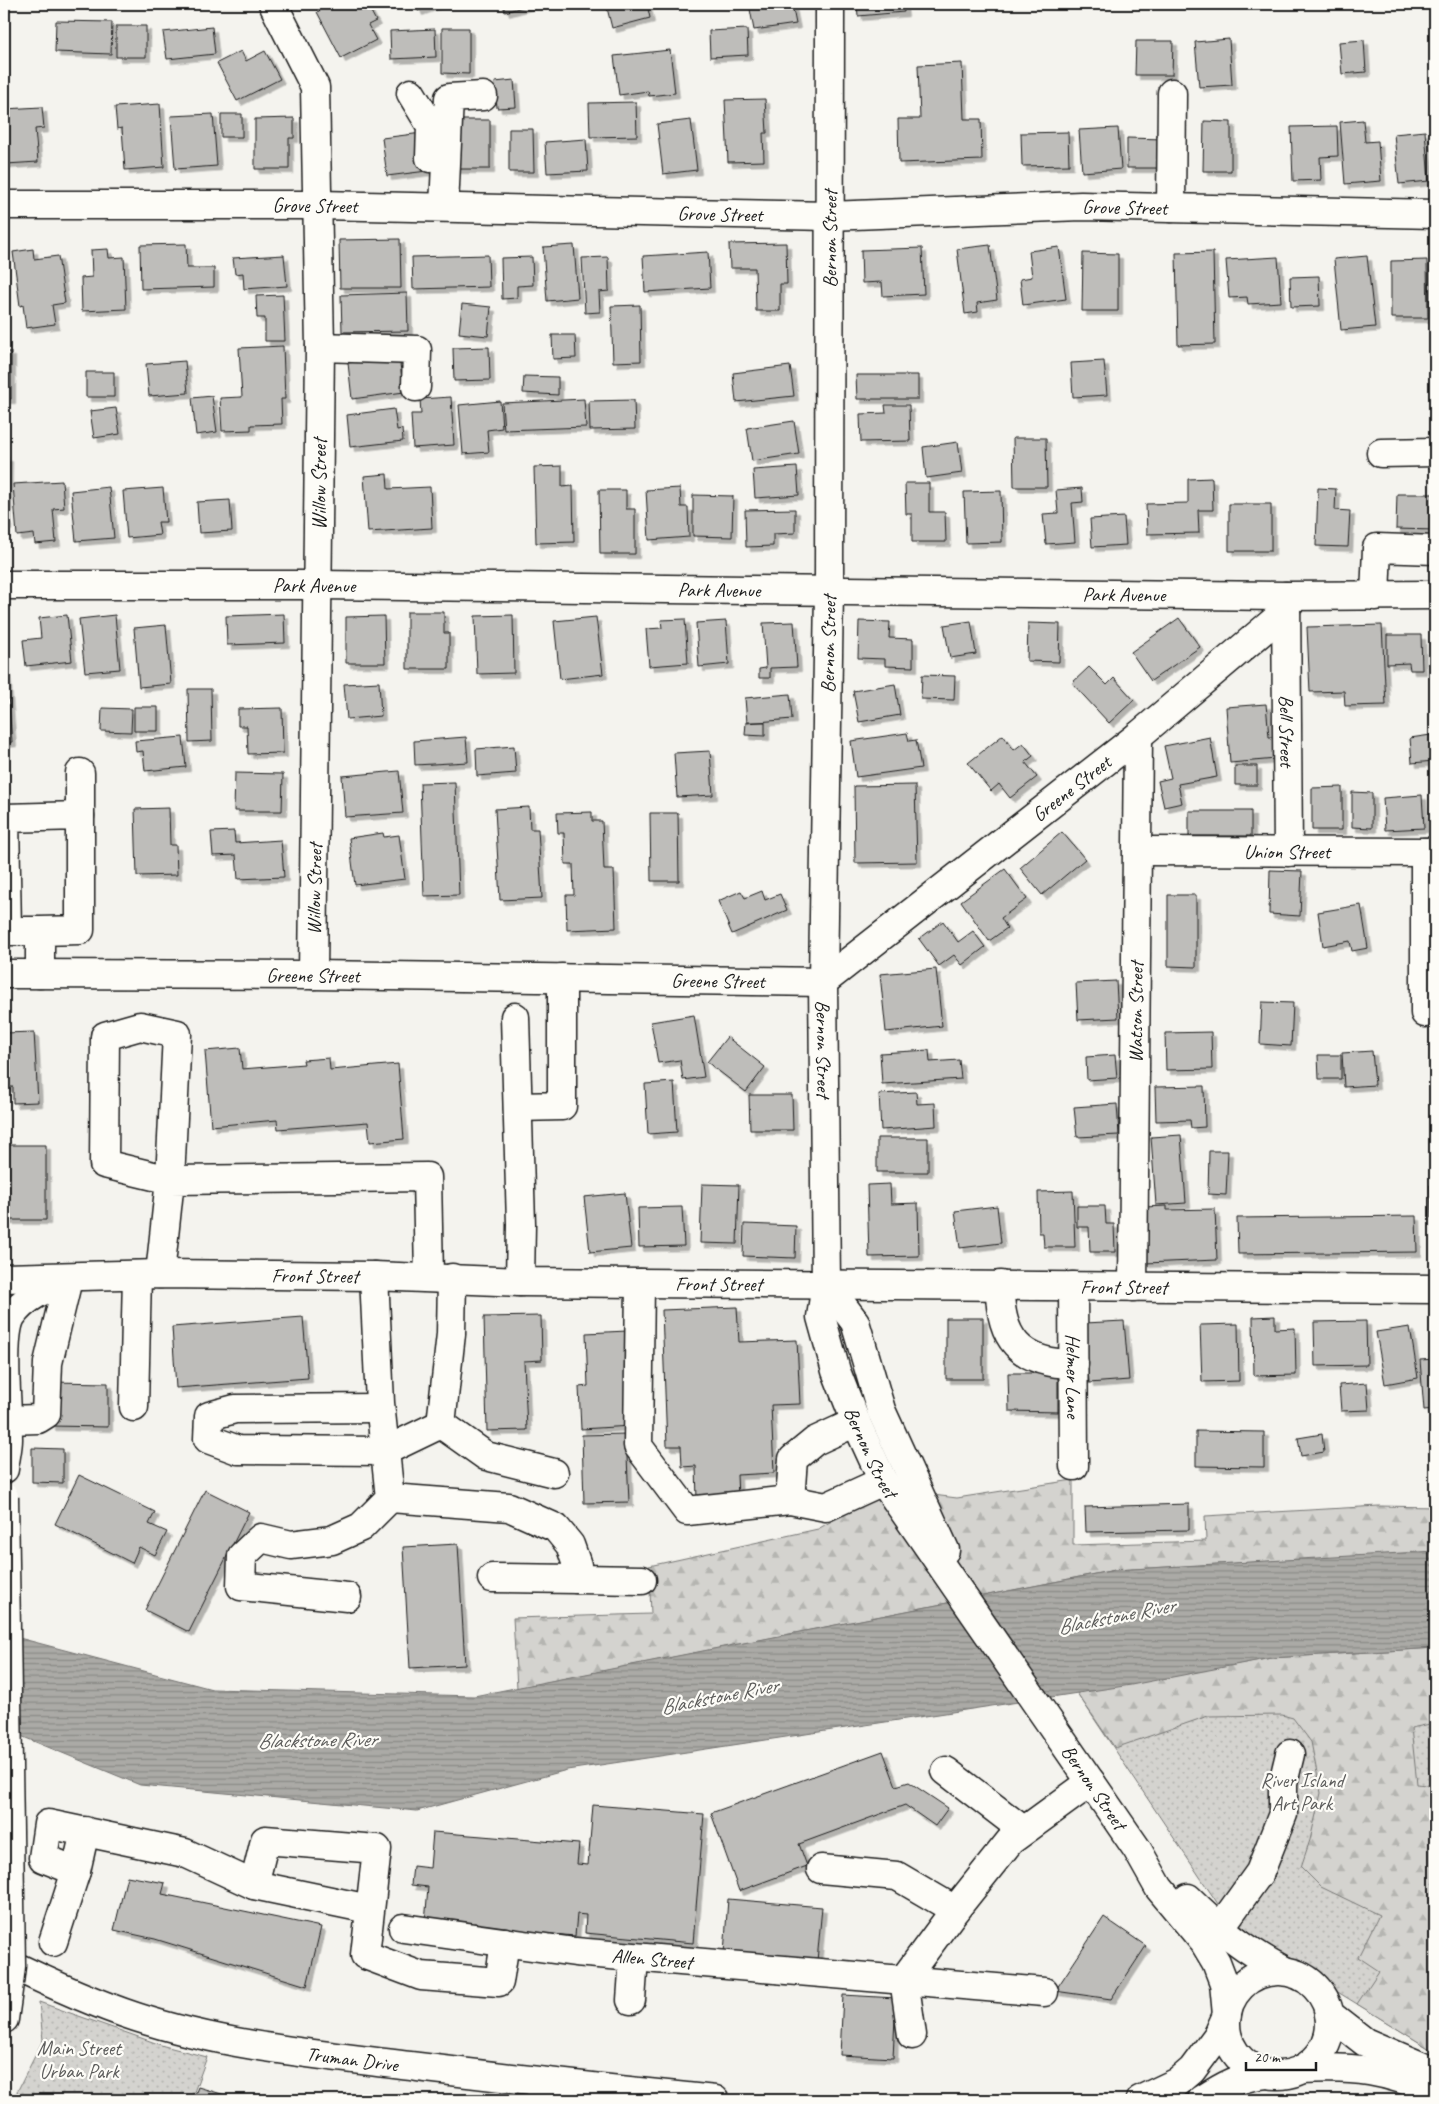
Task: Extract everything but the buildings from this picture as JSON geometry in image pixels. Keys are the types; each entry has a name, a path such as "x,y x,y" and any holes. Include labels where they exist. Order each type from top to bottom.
{"main road":[{"name":"Willow Street","path":"273,4 315,87 319,204 320,347 313,975"},
{"name":"Bernon Street","path":"830,4 829,590 823,982 826,1284 821,1318 836,1371 856,1422 968,1602 1137,1848 1159,1888 1204,1942 1216,1962 1224,1983 1227,2015"},
{"path":"411,93 431,126 437,207"},
{"path":"1171,208 1172,93"},
{"path":"437,207 449,98 483,96"},
{"name":"Grove Street","path":"4,205 319,204 829,216 1081,206 1435,214"},
{"path":"320,347 417,350 416,387"},
{"path":"1381,453 1435,452"},
{"path":"1375,596 1377,548 1435,550"},
{"name":"Park Avenue","path":"4,585 318,585 829,590 1286,603 1375,596 1435,595"},
{"name":"Greene Street","path":"4,974 313,975 823,982 1138,736 1286,603"},
{"name":"Bell Street","path":"1286,603 1288,852"},
{"name":"Watson Street","path":"1133,1287 1139,851 1138,736"},
{"path":"80,773 80,816 80,930 7,930 5,818 80,816"},
{"name":"Union Street","path":"1139,851 1430,852"},
{"path":"1425,1013 1430,852"},
{"path":"40,931 40,974"},
{"path":"518,1107 562,1106 562,978"},
{"path":"515,1017 520,1282"},
{"path":"134,1407 148,1275 170,1180 177,1034 140,1026 105,1036 104,1164 170,1180 427,1177 451,1334 441,1424"},
{"name":"Front Street","path":"4,1278 148,1275 374,1276 520,1282 1435,1289"},
{"path":"374,1276 380,1408 390,1498"},
{"path":"8,1420 38,1420 46,1414 48,1363 71,1278"},
{"path":"4,1469 8,1441 5,1338 10,1318 22,1305 44,1290 71,1278"},
{"path":"640,1283 638,1446 686,1511 790,1500 826,1507 899,1490"},
{"name":"Bernon Street","path":"826,1284 855,1322 882,1410 899,1490"},
{"path":"1000,1285 1002,1320 1013,1341 1043,1362 1074,1364"},
{"name":"Helmer Lane","path":"1074,1286 1074,1466"},
{"path":"380,1408 235,1409 209,1416 208,1439 238,1450 385,1451 441,1424"},
{"path":"790,1500 793,1459 815,1441 856,1422"},
{"path":"441,1424 486,1456 554,1473"},
{"path":"4,1497 12,1948 6,1972 4,2019"},
{"path":"347,1597 241,1586 242,1556 261,1538 291,1545 332,1540 361,1527 390,1498 509,1507 556,1528 570,1545 577,1566 577,1579"},
{"path":"492,1578 642,1580"},
{"path":"1219,1929 1260,1872 1283,1814 1283,1784 1290,1754"},
{"path":"946,1771 1023,1830"},
{"path":"912,2035 904,1980 955,1910 1000,1853 1023,1830 1091,1782"},
{"path":"76,1871 43,1858 48,1824 185,1853 254,1885 369,1909"},
{"path":"53,1942 76,1871 85,1831"},
{"path":"254,1885 265,1840 377,1849 365,1954 421,1976 499,1982 505,1942"},
{"name":"Bernon Street","path":"1137,1848 1219,1929 1238,1944 1283,1970"},
{"path":"821,1869 897,1876 955,1910"},
{"name":"Allen Street","path":"403,1928 634,1958 1044,1992"},
{"path":"631,2000 634,1958"},
{"path":"1202,2100 1224,2085 1246,2077 1267,2074 1285,2075 1302,2069 1313,2062 1322,2051 1328,2038 1329,2014 1321,1993 1305,1978 1283,1970 1260,1974 1248,1980 1230,2002 1227,2015 1226,2026 1234,2050 1254,2069 1267,2074"},
{"name":"Truman Drive","path":"6,1972 137,2017 212,2037 277,2049 541,2091 715,2100"},
{"path":"1329,2014 1365,2042 1435,2072"},
{"path":"1140,2100 1178,2082 1192,2070 1218,2035 1227,2015"},
{"path":"1302,2069 1335,2067 1368,2069 1435,2092"}],"green space":[{"path":"1073,1480 1073,1545 1206,1541 1205,1516 1379,1506 1435,1507 1435,1552 1115,1570 517,1688 513,1618 651,1614 649,1566 818,1529 859,1505 901,1491 957,1498"},
{"name":"River Island Art Park","path":"1435,1648 1435,2052 1268,1949 1218,1904 1077,1693"},
{"path":"1435,1648 1435,1723 1411,1728 1417,1784 1435,1786 1435,2052 1357,2004 1379,1971 1358,1957 1379,1915 1321,1887 1301,1867 1310,1840 1321,1793 1311,1742 1293,1718 1282,1715 1208,1716 1115,1748 1077,1693 1271,1658"},
{"name":"Main Street Urban Park","path":"39,2002 164,2046 207,2057 191,2100 13,2100 43,2040"}],"water":[{"name":"Blackstone River","path":"1435,1551 1435,1648 1271,1658 1131,1685 567,1770 417,1811 140,1785 4,1729 4,1634 212,1689 474,1696 1115,1570"}]}
